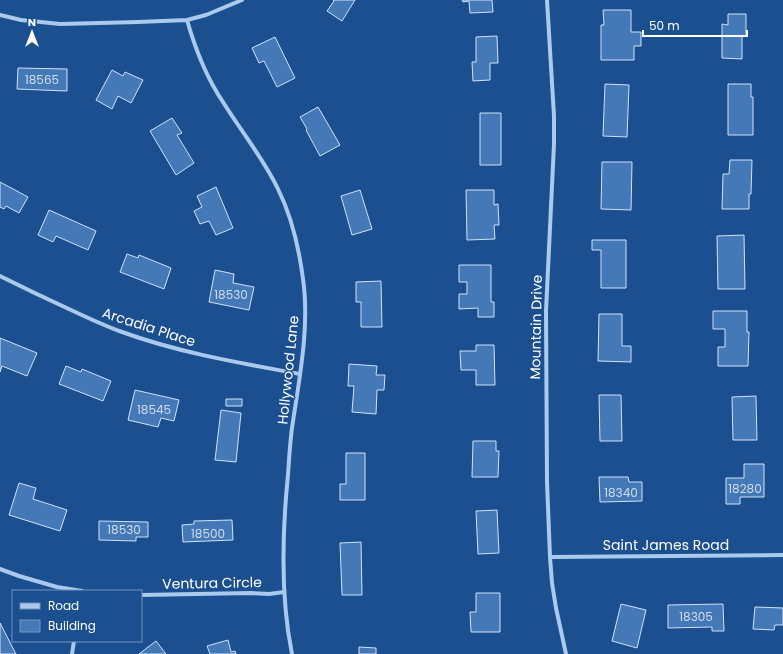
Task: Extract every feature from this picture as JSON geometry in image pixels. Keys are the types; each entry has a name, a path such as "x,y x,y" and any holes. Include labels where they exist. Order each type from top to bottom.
{"street":[{"path":"0,15 21,20 60,24 187,20 206,15 242,0"},
{"name":"Mountain Drive","path":"547,0 554,116 546,311 547,482 552,583 566,654"},
{"name":"Hollywood Lane","path":"187,20 199,56 214,87 264,163 287,208 297,243 304,280 305,327 298,397 292,429 284,512 284,592 292,654"},
{"name":"Arcadia Place","path":"0,276 44,298 122,332 162,345 229,361 300,374"},
{"name":"Saint James Road","path":"550,557 783,556"},
{"path":"0,570 57,587 76,590"},
{"name":"Ventura Circle","path":"142,595 269,594 284,592"},
{"path":"72,654 74,642"}],"building":[{"path":"333,0 355,0 342,21 327,11 334,1"},
{"path":"462,0 492,0 493,12 470,13 469,1 463,2"},
{"path":"603,10 631,10 631,32 641,32 641,46 634,46 634,60 601,60 601,25 604,25"},
{"path":"728,14 746,14 746,36 742,36 742,59 722,58 722,24 728,25"},
{"path":"497,36 498,63 490,63 490,80 473,81 472,62 476,62 476,37"},
{"path":"275,37 295,78 277,87 264,61 259,63 252,48"},
{"path":"18,68 67,69 67,91 17,89"},
{"path":"112,70 123,76 125,72 143,80 131,103 118,96 112,109 96,100"},
{"path":"605,84 629,85 627,137 603,136"},
{"path":"728,84 751,84 751,97 753,97 753,135 728,135"},
{"path":"318,107 340,145 320,156 300,117"},
{"path":"480,113 501,113 501,165 480,165"},
{"path":"172,118 182,133 177,135 194,163 176,175 150,131"},
{"path":"730,160 752,160 749,209 722,209 723,174 729,174"},
{"path":"602,162 632,162 631,210 601,209"},
{"path":"0,182 28,197 19,213 6,206 4,209 0,207"},
{"path":"216,187 233,228 216,235 209,221 200,224 194,211 202,207 197,196"},
{"path":"360,190 372,229 352,235 341,196"},
{"path":"466,190 494,190 494,205 498,204 499,225 494,225 495,239 467,240"},
{"path":"49,210 96,231 88,250 56,236 53,242 38,235"},
{"path":"744,235 745,289 718,289 717,236"},
{"path":"592,240 626,240 626,288 601,288 601,250 592,250"},
{"path":"127,254 138,258 139,255 171,268 164,289 120,272"},
{"path":"459,265 491,265 491,302 494,302 494,317 478,317 478,308 459,309 459,294 467,294 467,282 459,282"},
{"path":"215,270 234,274 233,283 254,287 249,310 209,302"},
{"path":"381,281 382,327 361,327 361,302 356,302 356,282"},
{"path":"713,311 747,311 747,332 749,332 748,366 718,366 718,347 725,347 725,329 713,329"},
{"path":"599,314 622,314 622,346 631,346 631,362 598,361"},
{"path":"0,338 37,353 27,376 2,366 0,372"},
{"path":"476,345 494,345 495,385 476,385 476,370 461,370 460,351 476,351"},
{"path":"349,364 377,366 376,375 385,375 384,390 377,390 376,414 352,412 354,386 348,386"},
{"path":"66,366 81,372 82,369 111,381 103,401 59,384"},
{"path":"135,390 179,400 174,421 161,418 158,427 128,420"},
{"path":"599,395 621,395 622,441 600,441"},
{"path":"756,396 757,440 733,440 732,397"},
{"path":"226,399 242,399 242,406 226,406"},
{"path":"221,410 241,413 236,462 215,460"},
{"path":"473,441 496,441 496,451 499,451 498,477 472,477"},
{"path":"346,453 365,453 365,500 340,500 340,484 346,484"},
{"path":"744,464 764,464 764,497 740,497 740,504 726,504 726,478 744,478"},
{"path":"599,477 628,477 629,482 642,482 642,501 600,502"},
{"path":"19,483 36,488 33,499 67,510 60,531 9,515"},
{"path":"497,510 499,553 478,554 476,511"},
{"path":"232,520 233,540 183,542 182,525 194,524 194,521"},
{"path":"99,521 148,522 148,537 136,537 136,541 99,540"},
{"path":"361,542 362,595 342,595 340,543"},
{"path":"476,593 500,593 500,632 471,632 470,612 476,612"},
{"path":"621,604 646,610 637,648 612,641"},
{"path":"723,604 724,631 712,631 712,627 668,628 668,605"},
{"path":"755,607 783,608 783,625 775,625 774,630 753,629"},
{"path":"0,623 16,654 0,654"},
{"path":"228,640 231,652 235,651 236,654 210,654 207,646"},
{"path":"156,641 166,654 139,654"},
{"path":"359,647 376,648 376,654 359,654"}]}
